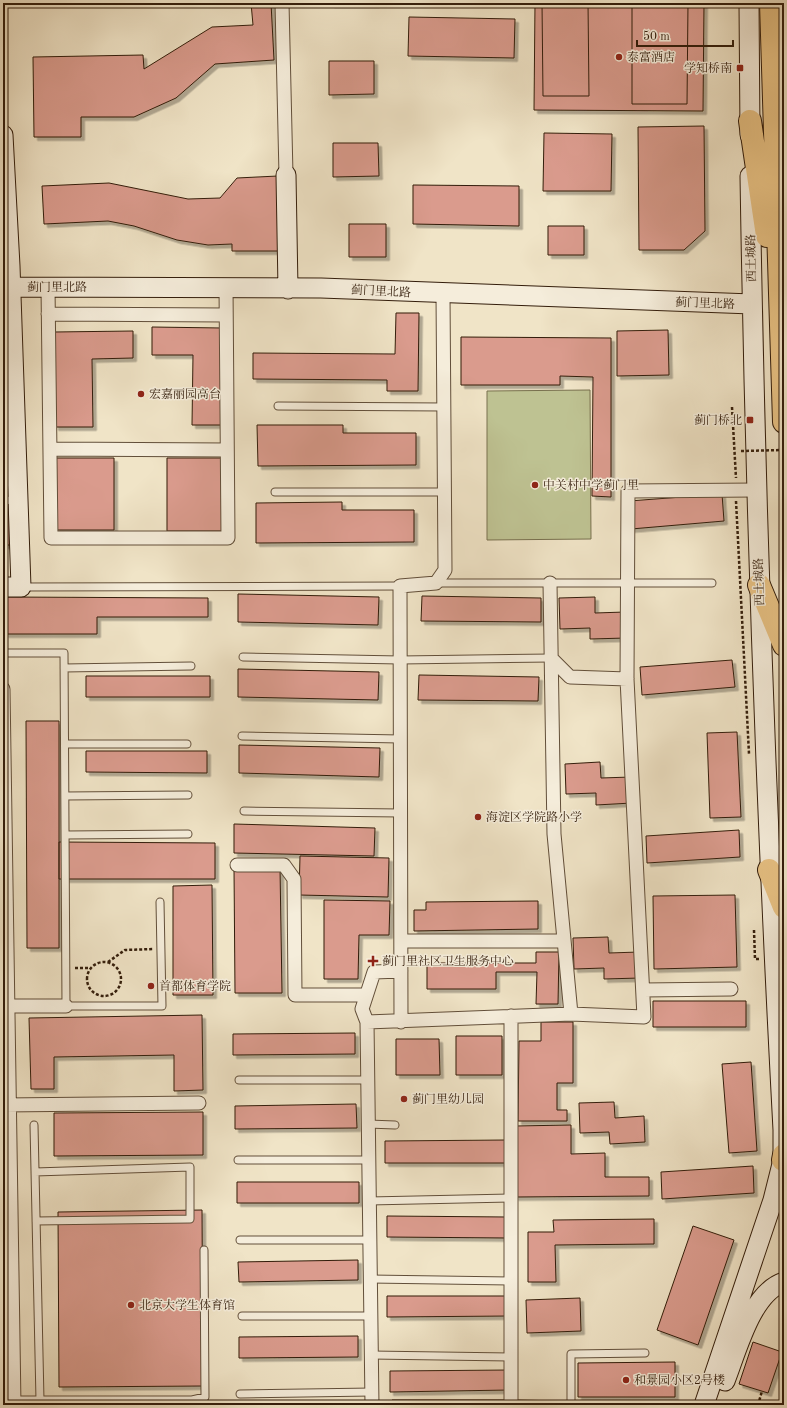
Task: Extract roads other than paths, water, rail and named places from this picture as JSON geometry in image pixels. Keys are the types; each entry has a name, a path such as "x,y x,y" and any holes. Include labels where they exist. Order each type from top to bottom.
{"highway":[{"path":"771,3 784,422"},
{"path":"750,121 782,330"},
{"path":"759,585 784,645"},
{"path":"769,870 784,907"}],"street":[{"path":"282,3 288,289"},
{"name":"西土城路","path":"704,1405 773,1200 783,1157 783,1130 769,870 756,490 748,3"},
{"path":"3,135 11,287 12,587"},
{"path":"48,287 51,538 228,538 226,286"},
{"name":"蓟门里北路","path":"11,287 321,288 443,294 752,304"},
{"path":"401,1022 400,586 436,582 445,570 443,294"},
{"path":"48,314 226,315"},
{"path":"50,449 227,450"},
{"path":"367,1022 401,1022 571,1014 644,1017 627,679 628,491 756,490"},
{"path":"550,582 554,834 571,1014"},
{"path":"551,658 570,677 627,679"},
{"path":"3,689 7,1294 14,1402"},
{"path":"237,865 284,865 294,879 294,995 366,995"},
{"path":"401,941 564,941"},
{"path":"372,1399 367,1022 362,1009 374,972 401,971"},
{"path":"643,990 731,989"},
{"path":"5,1006 66,1006"},
{"path":"511,1016 511,1405"},
{"path":"6,1105 199,1104"},
{"path":"716,1405 754,1308 774,1286 784,1282"}],"lane":[{"path":"278,406 444,407"},
{"path":"275,492 444,492"},
{"path":"436,582 628,584 712,582"},
{"path":"12,587 400,586"},
{"path":"3,653 64,653 66,1006 162,1006 160,902"},
{"path":"243,657 400,660 551,658"},
{"path":"64,668 191,666"},
{"path":"242,736 400,740"},
{"path":"65,744 187,744"},
{"path":"65,796 188,795"},
{"path":"244,810 400,813"},
{"path":"66,835 188,834"},
{"path":"239,1080 368,1080"},
{"path":"368,1124 395,1125"},
{"path":"34,1125 40,1400"},
{"path":"238,1160 369,1160"},
{"path":"35,1172 190,1167 190,1219 36,1221"},
{"path":"369,1201 511,1198"},
{"path":"240,1240 370,1240"},
{"path":"14,1402 40,1400 192,1400 205,1398 204,1250"},
{"path":"370,1279 510,1281"},
{"path":"242,1316 370,1316"},
{"path":"571,1405 571,1354 646,1353"},
{"path":"371,1355 511,1357"},
{"path":"240,1394 372,1399"}],"place":[{"name":"泰富酒店","path":"619,57"},
{"name":"学知桥南","path":"740,68"},
{"name":"宏嘉丽园高台","path":"141,394"},
{"name":"蓟门桥北","path":"750,420"},
{"name":"中关村中学蓟门里","path":"535,485"},
{"name":"海淀区学院路小学","path":"478,817"},
{"name":"蓟门里社区卫生服务中心","path":"373,961"},
{"name":"首都体育学院","path":"151,986"},
{"name":"蓟门里幼儿园","path":"404,1099"},
{"name":"北京大学生体育馆","path":"131,1305"},
{"name":"和景园小区2号楼","path":"626,1380"}]}
